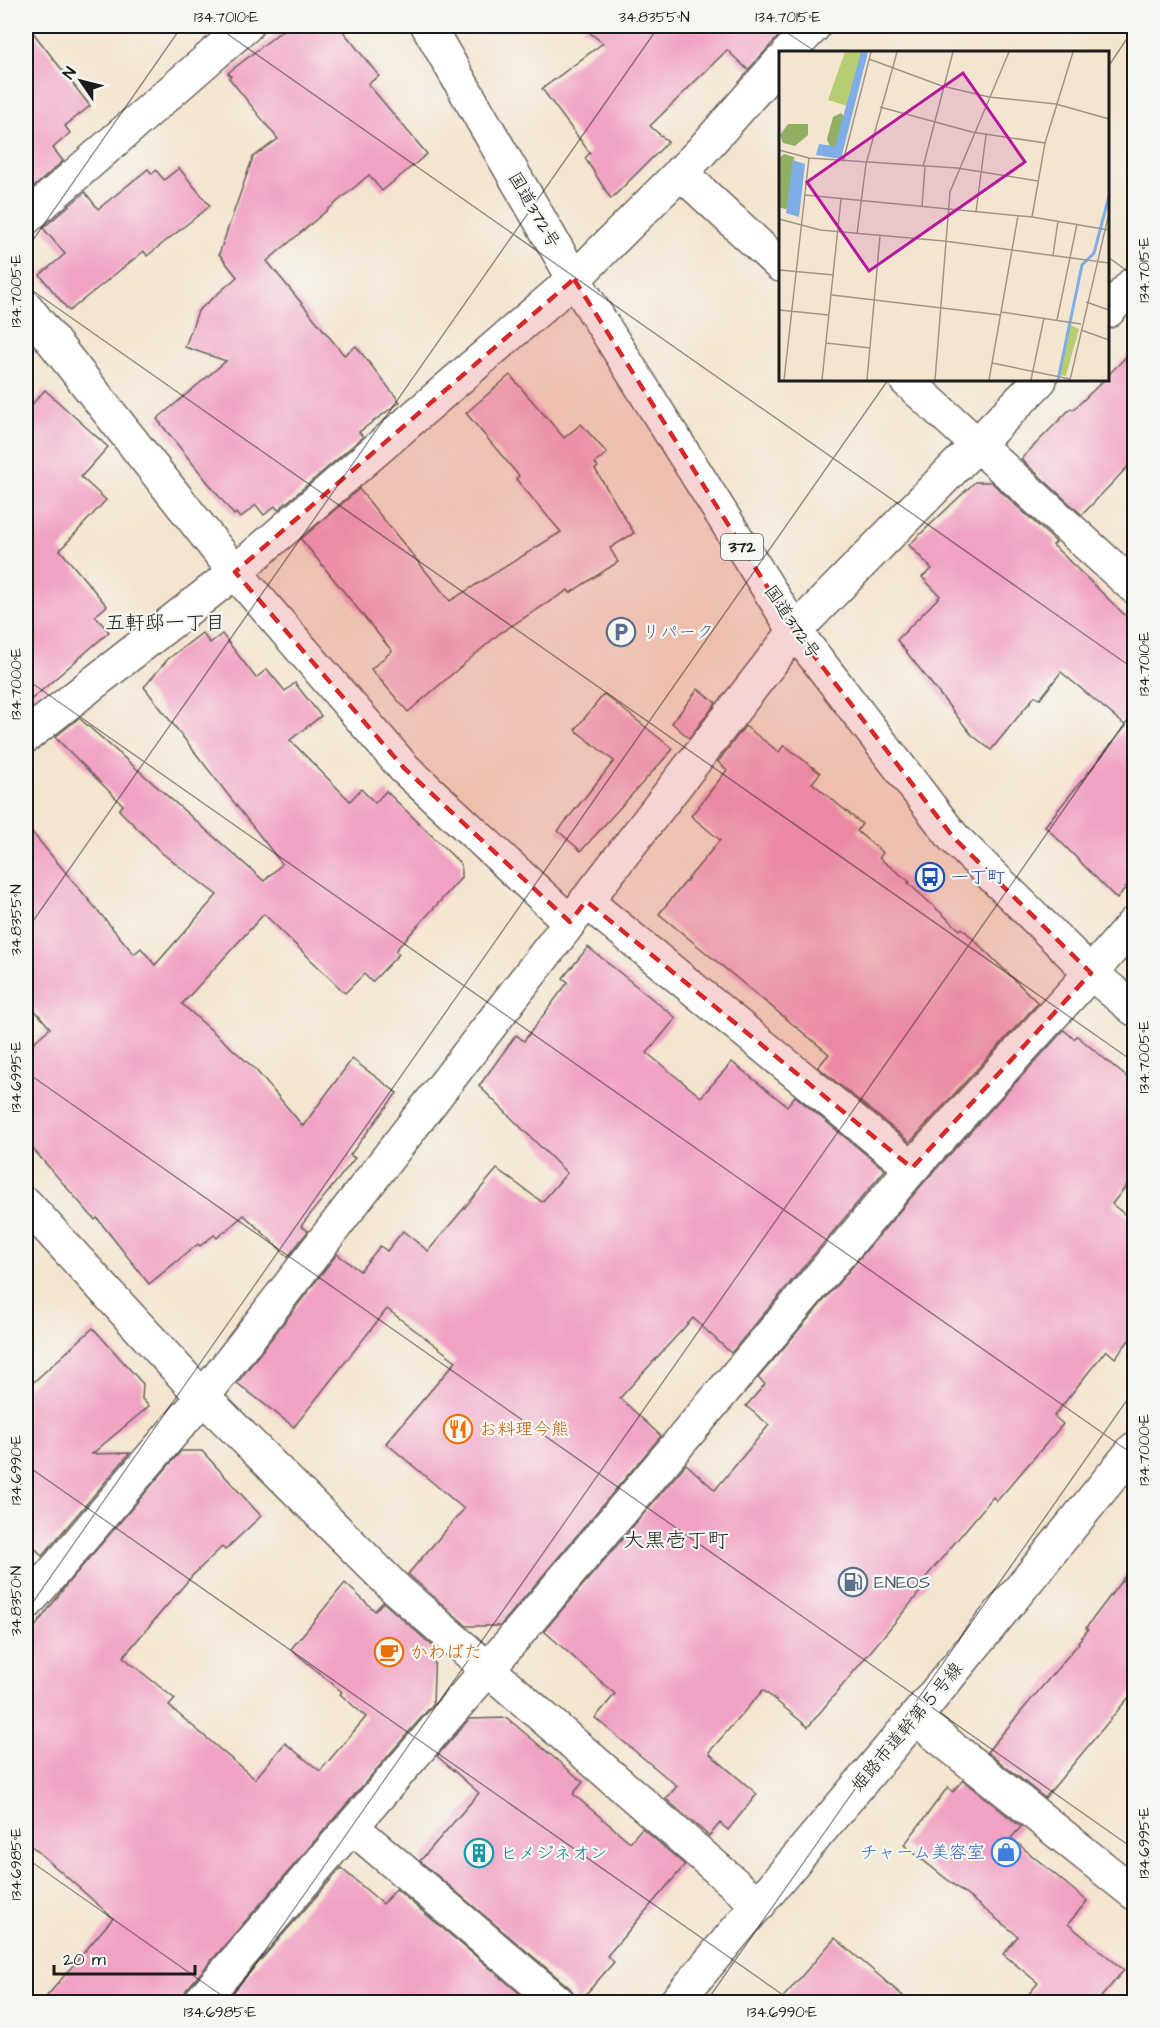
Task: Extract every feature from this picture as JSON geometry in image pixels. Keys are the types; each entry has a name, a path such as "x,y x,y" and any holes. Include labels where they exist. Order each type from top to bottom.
{"main road":[{"path":"26,218 246,26"},
{"name":"国道372号","path":"428,26 574,279 795,631 953,837 1091,973 1134,1009"},
{"path":"790,51 814,26"},
{"path":"26,736 235,572 574,279 680,172 779,63"},
{"path":"680,172 779,264"},
{"path":"1109,309 1134,283"},
{"path":"26,308 235,572 404,768 578,911 912,1168"},
{"path":"907,381 1134,587"},
{"path":"31,1584 202,1397 795,631 1039,381"},
{"path":"200,2002 352,1827 912,1168 1134,923"},
{"path":"26,1204 202,1397 396,1589 486,1670 759,1905"},
{"name":"姫路市道幹第５号線","path":"676,2002 915,1718 1134,1449"},
{"path":"915,1718 1134,1893"},
{"path":"352,1827 558,2002"}],"highlighted area":[{"path":"574,279 795,631 953,837 1091,973 912,1168 586,901 570,922 404,768 235,572"}],"building":[{"path":"26,26 90,106 65,126 70,133 53,148 63,161 26,194"},
{"path":"288,26 339,26 379,76 368,84 427,154 382,191 369,175 267,261 344,355 356,346 400,402 359,432 363,437 278,510 275,506 264,515 256,505 240,518 236,513 234,515 157,419 226,361 185,347 198,311 237,277 219,254 253,157 278,139 229,78 231,76 228,73"},
{"path":"581,26 788,26 748,70 727,50 650,126 668,142 611,199 585,158 590,153 542,89 603,43"},
{"path":"179,168 210,206 147,256 144,251 69,311 40,275 65,254 43,228 85,192 98,209 148,169 152,174 156,170 164,180"},
{"path":"1134,349 1134,460 1082,515 1021,459 1071,408 1073,410 1103,381 1109,381 1109,374"},
{"path":"510,375 564,438 581,424 607,453 595,463 598,467 595,469 634,533 610,548 618,562 570,593 568,590 500,633 408,712 371,669 392,651 301,539 359,489 450,601 561,532 516,479 519,476 466,413"},
{"path":"45,390 108,447 81,477 106,500 60,550 107,606 95,616 109,632 26,704 26,411"},
{"path":"975,482 991,482 1056,542 1053,545 1134,624 1134,876 1117,899 1045,826 1126,726 1061,672 1040,699 1035,696 991,750 971,734 897,640 940,596 922,577 932,569 909,545"},
{"path":"202,633 210,643 222,634 256,678 267,669 285,691 295,683 321,716 290,740 350,801 361,789 375,803 386,791 461,864 461,878 395,951 399,954 372,982 364,974 345,993 264,914 182,1004 255,1069 303,1126 352,1059 397,1093 350,1155 355,1158 301,1226 308,1231 288,1257 244,1215 217,1238 214,1235 200,1246 198,1244 149,1284 97,1218 95,1220 26,1141 26,1049 50,1028 26,1000 26,825 134,954 141,948 155,965 217,895 163,854 119,810 123,805 55,737 79,718 264,881 282,864 144,687 168,659"},
{"path":"698,689 716,703 689,738 672,723"},
{"path":"604,694 673,749 581,851 558,831 614,761 575,730"},
{"path":"745,726 779,752 784,745 820,773 812,783 862,824 857,831 883,853 879,858 910,882 908,883 960,930 962,928 1038,1003 910,1142 818,1067 829,1054 659,914 720,840 691,816 727,770 718,762"},
{"path":"588,947 676,1018 647,1053 701,1097 732,1062 787,1106 795,1096 885,1170 731,1353 693,1318 620,1398 661,1436 500,1626 467,1626 408,1574 464,1509 386,1443 456,1361 387,1309 294,1427 237,1383 337,1254 360,1271 380,1246 387,1251 403,1231 428,1251 497,1169 542,1202 567,1173 479,1086 516,1035 524,1041 568,982 563,978"},
{"path":"1064,1030 1074,1039 1077,1036 1134,1083 1134,1176 1112,1204 1134,1222 1134,1334 1115,1358 1106,1350 1054,1416 1063,1424 997,1501 993,1497 926,1577 930,1580 808,1727 763,1690 709,1752 757,1794 728,1830 720,1823 709,1836 666,1799 677,1786 595,1718 615,1694 544,1631 686,1464 715,1490 769,1425 746,1406 765,1384 758,1378 926,1180"},
{"path":"93,1328 143,1384 142,1399 149,1406 92,1454 130,1453 42,1556 26,1538 26,1389"},
{"path":"181,1451 202,1451 261,1516 225,1550 222,1547 192,1576 123,1657 175,1699 169,1706 255,1779 285,1743 320,1771 366,1717 340,1694 342,1692 291,1649 345,1583 375,1611 383,1602 435,1648 433,1704 186,1990 182,2002 42,2002 113,1918 26,1841 26,1639 67,1584"},
{"path":"1134,1564 1134,1691 1045,1798 987,1752 1079,1643 1088,1630 1086,1628"},
{"path":"507,1718 583,1782 573,1794 630,1842 642,1828 685,1865 607,1956 614,1962 579,2002 576,2002 575,1995 570,1988 420,1861 479,1793 437,1756 469,1719"},
{"path":"963,1780 1021,1827 1011,1838 1087,1901 1068,1924 1124,1970 1097,2002 1022,2002 1038,1983 1003,1954 1018,1936 904,1845 948,1787 953,1792"},
{"path":"341,1868 383,1904 396,1889 530,2002 224,2002"},
{"path":"835,1938 910,2002 779,2002"}],"place":[{"name":"リパーク","path":"621,632"},
{"name":"一丁町","path":"930,877"},
{"name":"お料理今熊","path":"458,1429"},
{"name":"ENEOS","path":"853,1582"},
{"name":"かわばた","path":"389,1652"},
{"name":"チャーム美容室","path":"1006,1852"},
{"name":"ヒメジネオン","path":"479,1853"}],"district":[{"name":"五軒邸一丁目","path":"165,623"},
{"name":"大黒壱丁町","path":"676,1540"}]}
